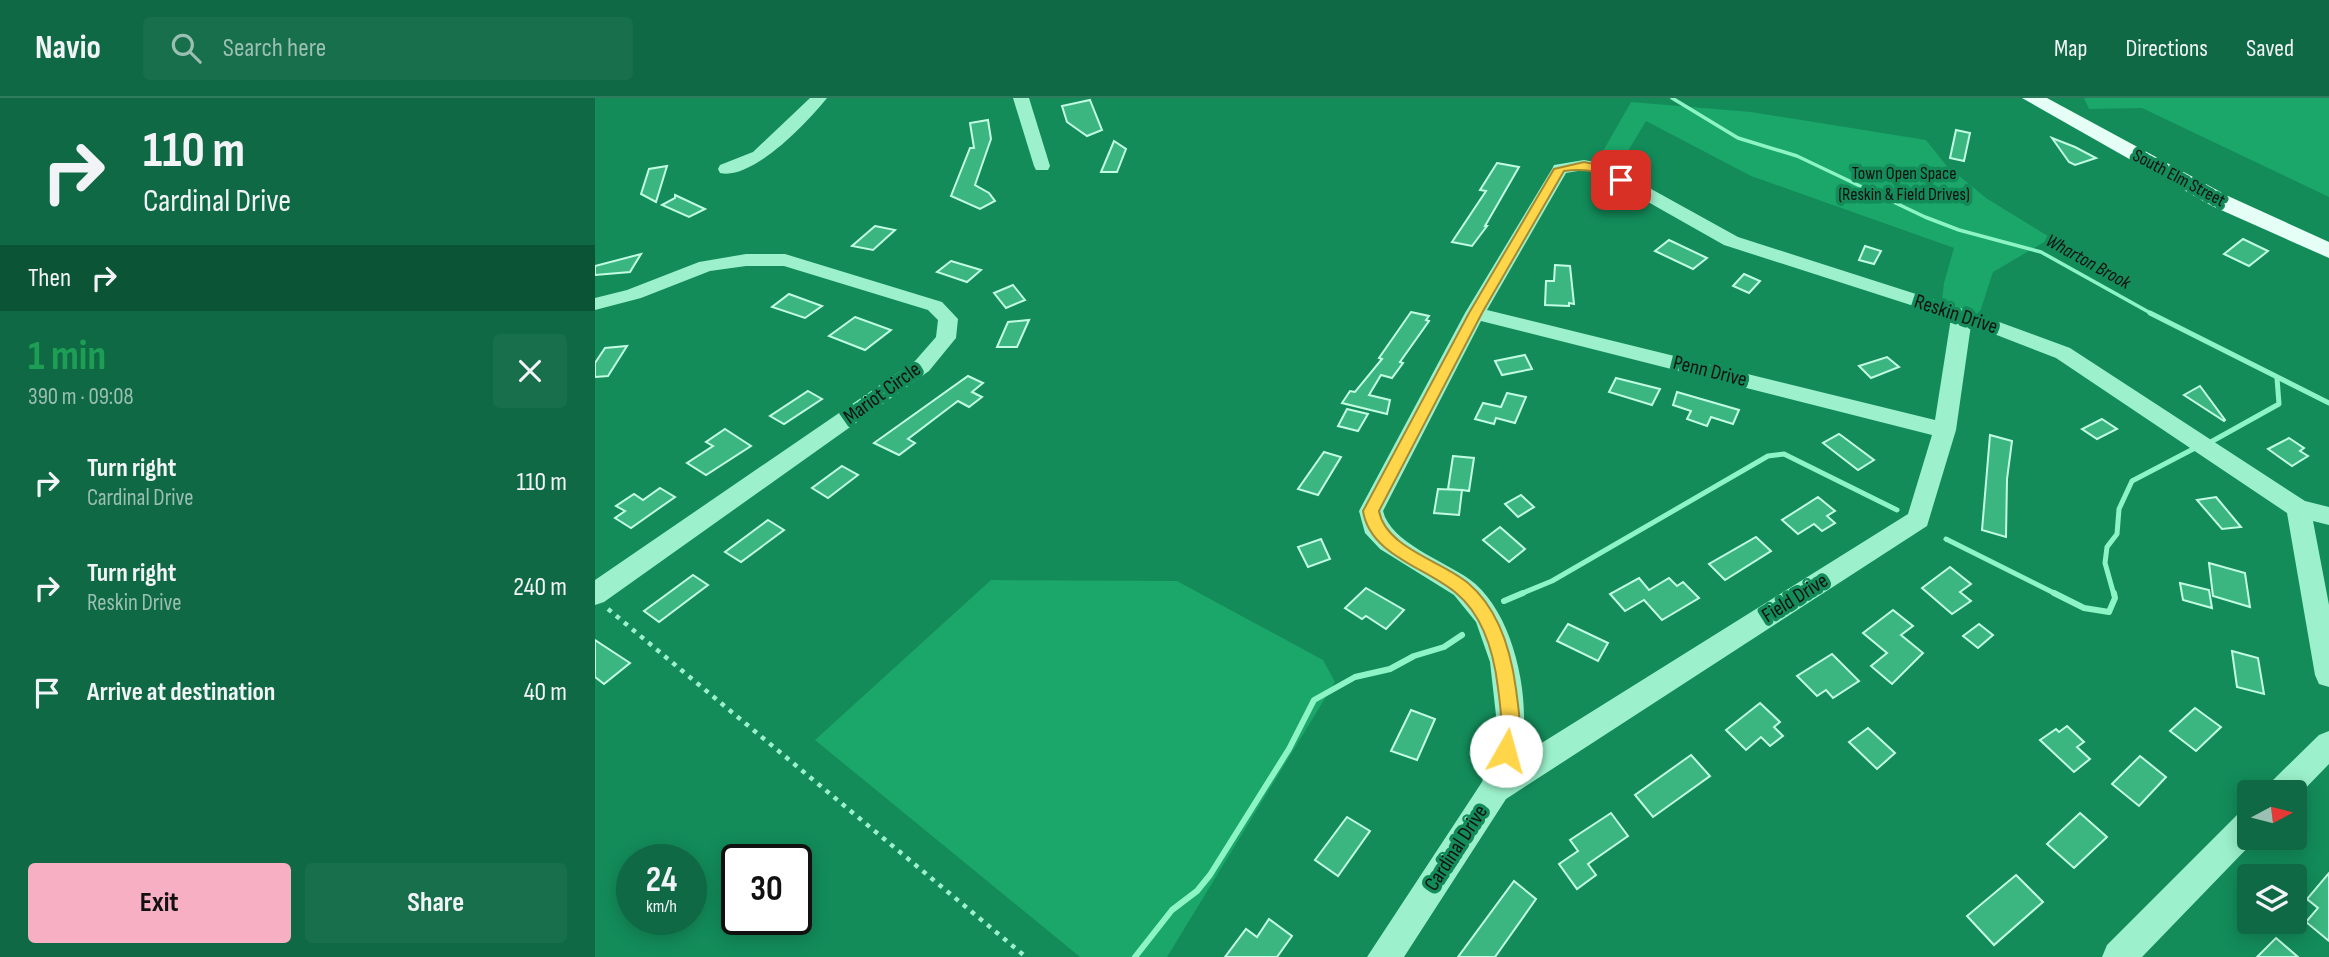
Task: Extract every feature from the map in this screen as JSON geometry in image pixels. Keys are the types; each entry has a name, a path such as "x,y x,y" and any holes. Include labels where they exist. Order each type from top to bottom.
{"main road":[{"name":"South Elm Street","path":"2032,98 2220,201 2329,251"}],"street":[{"path":"726,169 759,156 819,98"},
{"path":"1021,98 1042,166"},
{"name":"Reskin Drive","path":"1560,169 1584,165 1600,168 1731,241 1962,315 2063,353 2298,508 2329,516"},
{"name":"Cardinal Drive","path":"1384,957 1495,789 1512,733 1504,662 1487,616 1463,588 1389,541 1374,527 1371,511 1475,313 1560,169"},
{"name":"Mariot Circle","path":"595,304 634,294 706,266 746,260 785,260 935,306 948,319 946,338 922,366 599,599"},
{"name":"Penn Drive","path":"1475,313 1945,430"},
{"name":"Field Drive","path":"1495,789 1918,519 1945,430 1962,315"},
{"path":"2298,508 2329,675"},
{"path":"2294,780 2329,744"},
{"path":"2119,957 2237,837"}],"path":[{"path":"599,599 1026,957"}],"green space":[{"path":"2084,98 2329,98 2329,197 2142,108 2089,109"},
{"name":"Town Open Space (Reskin & Field Drives)","path":"1631,102 1751,112 1926,140 1946,165 1986,198 2051,238 1993,272 1978,318 1941,310 1944,283 1954,248 1751,176 1646,121 1618,168 1598,160"},
{"path":"991,580 1177,581 1323,660 1335,682 1167,957 1080,957 815,740"}],"building":[{"path":"1090,100 1102,130 1087,136 1067,122 1062,106"},
{"path":"988,120 991,139 975,185 989,193 995,201 980,209 951,196 970,148 974,148 970,123"},
{"path":"1956,130 1970,133 1964,161 1950,158"},
{"path":"2052,138 2096,158 2075,165 2069,162"},
{"path":"1114,141 1126,149 1117,172 1101,172"},
{"path":"1497,163 1519,167 1487,226 1472,246 1452,242 1486,191 1480,190"},
{"path":"667,166 656,202 641,194 649,169"},
{"path":"675,195 705,209 689,217 662,205 675,198"},
{"path":"875,226 895,230 873,250 852,246"},
{"path":"2243,239 2268,251 2249,266 2224,254"},
{"path":"1669,240 1707,258 1693,269 1655,251"},
{"path":"1865,246 1881,251 1874,264 1859,260"},
{"path":"641,254 630,272 595,275 595,266"},
{"path":"951,261 981,270 967,282 937,272"},
{"path":"1555,265 1570,266 1574,304 1545,305 1546,281 1554,281"},
{"path":"1744,274 1760,281 1749,293 1733,286"},
{"path":"1013,285 1025,300 1006,308 994,293"},
{"path":"789,294 822,306 805,318 772,307"},
{"path":"1411,312 1429,316 1426,320 1429,321 1392,378 1381,375 1369,395 1390,400 1387,414 1342,403 1350,391 1355,392 1382,359 1379,358"},
{"path":"855,317 891,330 865,350 829,336"},
{"path":"1029,320 1017,347 997,347 1008,322"},
{"path":"627,346 608,376 595,377 595,363 605,348"},
{"path":"1525,355 1532,369 1502,375 1495,361"},
{"path":"1887,357 1899,367 1871,378 1859,366"},
{"path":"968,376 983,383 972,392 982,397 969,407 958,401 908,439 915,443 899,455 874,443"},
{"path":"1616,378 1660,389 1652,405 1609,392"},
{"path":"2200,386 2225,420 2224,421 2184,395"},
{"path":"808,391 822,399 784,424 770,416"},
{"path":"1677,392 1739,410 1733,424 1711,417 1707,426 1687,419 1691,411 1673,405"},
{"path":"1507,393 1526,397 1515,423 1496,418 1494,424 1475,419 1483,403 1501,407"},
{"path":"1347,409 1368,414 1358,431 1338,426"},
{"path":"2102,419 2117,429 2097,439 2082,429"},
{"path":"725,429 751,446 706,475 687,463 713,446 706,442"},
{"path":"1839,434 1874,460 1858,470 1823,443"},
{"path":"1990,435 2012,441 2007,479 2006,537 1982,530"},
{"path":"2289,438 2304,448 2300,451 2308,456 2292,466 2268,449"},
{"path":"1324,452 1341,457 1318,495 1298,489"},
{"path":"1453,456 1474,458 1469,491 1462,490 1459,515 1434,513 1438,489 1461,490 1448,489"},
{"path":"842,466 858,475 828,498 812,488"},
{"path":"660,488 675,497 631,528 615,518 625,511 616,506 634,494 643,500"},
{"path":"1521,495 1534,507 1518,517 1505,504"},
{"path":"1818,497 1835,511 1827,516 1835,523 1822,531 1814,524 1798,534 1782,520"},
{"path":"2216,497 2241,527 2222,529 2197,500"},
{"path":"768,520 784,530 741,562 725,552"},
{"path":"1500,527 1525,549 1509,562 1483,540"},
{"path":"1756,537 1771,551 1725,580 1709,564"},
{"path":"1321,539 1330,559 1308,567 1298,547"},
{"path":"2209,563 2245,573 2250,607 2213,596"},
{"path":"1950,567 1971,584 1960,592 1971,601 1952,614 1922,588"},
{"path":"693,575 708,585 659,622 644,611"},
{"path":"1639,578 1649,590 1669,578 1677,586 1683,582 1699,598 1662,620 1644,600 1625,611 1610,594"},
{"path":"2180,583 2209,590 2212,608 2183,600"},
{"path":"1366,588 1404,610 1386,629 1366,616 1362,619 1345,608"},
{"path":"1893,610 1913,626 1901,635 1923,653 1892,684 1871,666 1887,653 1863,633"},
{"path":"1568,624 1608,643 1598,661 1557,641"},
{"path":"1979,624 1993,635 1978,648 1963,636"},
{"path":"595,640 630,663 604,684 595,677"},
{"path":"2232,651 2258,658 2264,694 2237,687"},
{"path":"1832,654 1859,681 1833,698 1826,690 1817,696 1797,676"},
{"path":"1760,703 1780,722 1774,727 1783,736 1770,746 1761,737 1746,750 1726,730"},
{"path":"2195,708 2221,727 2196,751 2170,731"},
{"path":"1411,710 1435,719 1417,760 1391,751"},
{"path":"2067,726 2084,742 2077,747 2090,759 2074,772 2040,740 2056,729 2059,732"},
{"path":"1868,728 1895,753 1877,769 1849,742"},
{"path":"1691,755 1710,776 1653,817 1635,795"},
{"path":"2140,756 2166,777 2139,806 2112,784"},
{"path":"1611,813 1628,836 1588,864 1596,875 1577,889 1559,864 1578,851 1570,840"},
{"path":"2080,813 2107,837 2074,868 2047,844"},
{"path":"1347,817 1370,831 1338,876 1315,860"},
{"path":"2329,873 2329,941 2307,923 2318,908 2307,899"},
{"path":"2016,875 2043,902 1994,945 1967,916"},
{"path":"1514,881 1536,899 1495,957 1458,957"},
{"path":"1269,919 1292,936 1277,957 1225,957 1246,929 1257,937"},
{"path":"2276,938 2298,957 2257,957"}],"waterway":[{"name":"Wharton Brook","path":"1672,98 1738,138 1797,156 1925,217 1959,230 2041,252 2154,315"},
{"name":"Wharton Brook","path":"2150,313 2329,403"},
{"path":"2209,443 2279,404 2277,378"},
{"path":"2114,595 2105,563 2107,547 2117,534 2119,509 2132,481 2197,447"},
{"path":"1518,595 1552,581 1768,456 1784,454 1897,510"},
{"path":"1946,539 2084,608 2109,612 2115,598 2114,593"},
{"path":"1504,601 1523,593"},
{"path":"1135,957 1172,910 1197,891 1210,875 1289,749 1314,700 1355,677 1390,669 1414,656 1444,647 1462,635"}],"route":[{"path":"1506,751 1512,733 1504,662 1487,616 1463,588 1389,541 1374,527 1371,511 1475,313 1560,169 1584,165 1600,168 1621,180"}]}
